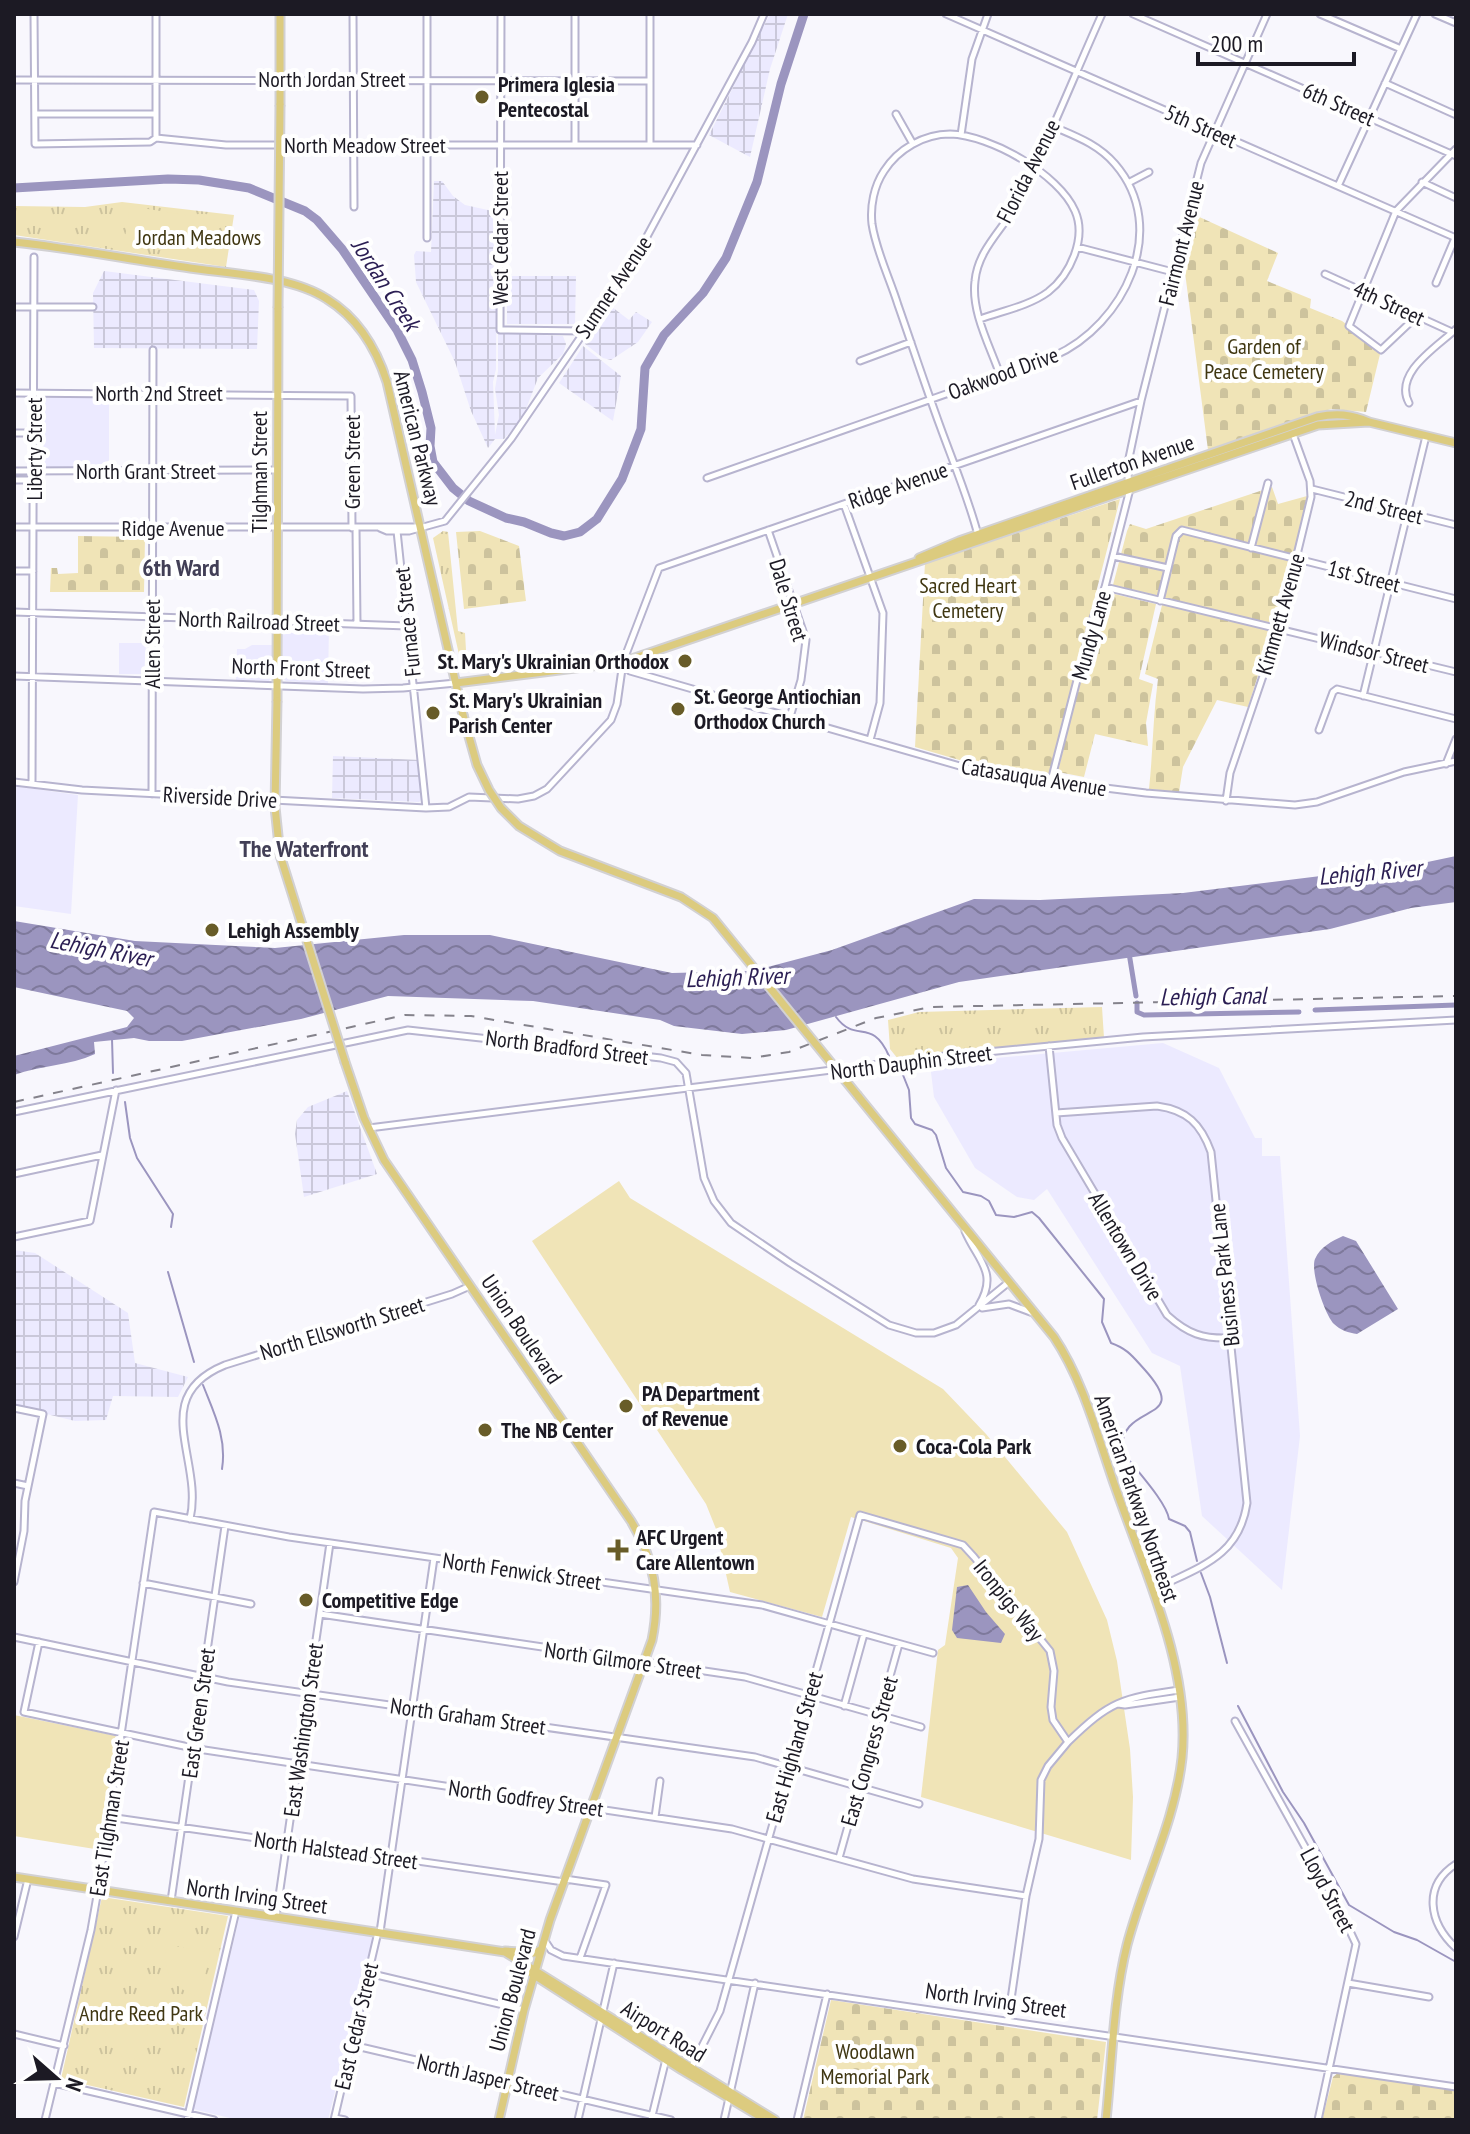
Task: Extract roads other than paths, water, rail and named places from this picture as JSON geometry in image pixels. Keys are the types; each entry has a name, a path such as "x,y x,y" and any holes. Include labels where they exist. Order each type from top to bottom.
{"main road":[{"name":"Tilghman Street","path":"280,14 277,836 284,873 301,926"},
{"name":"American Parkway","path":"14,242 270,280 307,289 325,297 359,327 380,360 396,416 463,715 477,765 489,790 519,826 560,851 681,897 713,918 858,1096"},
{"name":"Fullerton Avenue","path":"586,667 623,662 1292,430 1329,423 1369,422 1456,443"},
{"name":"Fullerton Avenue","path":"910,563 978,535 1129,486"},
{"name":"North Front Street","path":"456,683 586,667"},
{"name":"Union Boulevard","path":"301,926 345,1062 384,1160 641,1538 656,1590 655,1626 644,1664 540,1949 499,2120"},
{"name":"American Parkway Northeast","path":"858,1096 1054,1337 1071,1367 1172,1654 1180,1694 1183,1741 1177,1785 1121,1976 1106,2120"},
{"name":"North Irving Street","path":"14,1877 495,1950 534,1972"},
{"path":"495,1950 535,1953 540,1949"},
{"name":"Airport Road","path":"534,1972 666,2057 775,2120"},
{"name":"Airport Road","path":"666,2057 690,2069 766,2120"}],"street":[{"path":"34,14 35,114 156,114"},
{"path":"156,14 156,138"},
{"path":"353,14 354,207"},
{"path":"427,14 427,238"},
{"name":"West Cedar Street","path":"501,14 500,330 583,331"},
{"path":"575,14 575,145"},
{"path":"650,14 650,145"},
{"name":"Sumner Avenue","path":"421,527 441,523 526,420 638,253 752,42 764,14"},
{"name":"5th Street","path":"946,14 1456,238"},
{"path":"961,135 972,59 988,14"},
{"name":"Florida Avenue","path":"1000,375 980,319 974,291 978,265 984,251 1014,209 1102,14"},
{"name":"6th Street","path":"1133,14 1454,153"},
{"name":"Fairmont Avenue","path":"1129,486 1129,458 1141,401 1201,163 1267,14"},
{"path":"1320,14 1401,49"},
{"path":"1338,186 1417,14"},
{"path":"1435,14 1456,23"},
{"name":"North Jordan Street","path":"14,80 650,81"},
{"path":"1385,83 1456,115"},
{"name":"North Meadow Street","path":"35,114 35,144 150,142 156,138 226,145 697,145"},
{"path":"896,114 913,144"},
{"name":"Oakwood Drive","path":"707,478 1054,356 1086,338 1103,323 1117,303 1135,261 1139,215 1128,183 1113,162 1098,148 1052,126"},
{"path":"978,535 875,235 871,214 883,172 897,155 913,144 941,135 961,135 991,145 1034,167 1051,180 1073,206 1079,227 1077,247 1065,274 1048,292 1034,301 980,319"},
{"path":"1417,316 1381,350 1349,326 1396,211 1454,153"},
{"path":"1128,183 1149,172"},
{"path":"1422,182 1456,198"},
{"path":"1436,283 1456,238"},
{"path":"1077,247 1173,272"},
{"name":"Liberty Street","path":"32,784 34,257"},
{"name":"4th Street","path":"1325,274 1454,331"},
{"path":"14,307 93,307"},
{"path":"1409,403 1404,390 1411,372 1454,331"},
{"path":"860,361 911,342"},
{"name":"Allen Street","path":"152,794 153,350"},
{"name":"North 2nd Street","path":"14,393 351,396"},
{"name":"Green Street","path":"351,396 357,624"},
{"name":"Ridge Avenue","path":"657,570 1141,401"},
{"path":"1292,430 1312,489"},
{"path":"14,433 34,433"},
{"path":"1363,696 1426,436"},
{"name":"North Grant Street","path":"14,471 277,470"},
{"path":"14,480 34,480"},
{"path":"1251,548 1268,483"},
{"name":"Mundy Lane","path":"1051,781 1093,618 1105,587 1129,486"},
{"name":"2nd Street","path":"1312,489 1456,525"},
{"name":"Kimmett Avenue","path":"1226,801 1230,773 1279,629 1312,489"},
{"path":"844,504 883,613 880,703 870,740"},
{"name":"Ridge Avenue","path":"14,527 421,527"},
{"name":"Ridge Avenue","path":"380,528 397,531 421,527"},
{"name":"Dale Street","path":"768,530 806,640 801,680 790,717"},
{"name":"Furnace Street","path":"397,531 426,808"},
{"name":"1st Street","path":"1168,568 1179,531 1456,599"},
{"path":"1113,556 1168,568 1160,601"},
{"name":"Riverside Drive","path":"14,782 152,794 426,808 449,807 469,797 518,799 534,796 547,789 611,720 617,704 623,662 657,570"},
{"path":"14,571 33,571"},
{"name":"Windsor Street","path":"1105,587 1456,672"},
{"name":"North Railroad Street","path":"14,612 407,626"},
{"name":"Catasauqua Avenue","path":"623,662 630,671 966,769 1051,781 1285,806 1308,804 1404,772 1456,761"},
{"name":"North Front Street","path":"14,676 363,689 456,683"},
{"path":"1319,730 1333,692 1337,689 1456,719"},
{"path":"1446,764 1456,739"},
{"name":"North Dauphin Street","path":"369,1128 935,1057 1143,1037 1456,1020"},
{"name":"North Bradford Street","path":"14,1112 408,1030 670,1060 683,1069 689,1089 704,1178 722,1213 742,1231 900,1330 940,1332 962,1322 1009,1282"},
{"path":"1049,1046 1056,1113"},
{"path":"14,1237 90,1221 116,1090"},
{"name":"Business Park Lane","path":"1056,1113 1157,1106 1174,1109 1204,1133 1211,1152 1247,1503 1244,1524 1228,1549 1151,1591"},
{"name":"Allentown Drive","path":"1056,1113 1062,1138 1167,1315 1184,1331 1205,1339 1230,1338"},
{"path":"14,1174 102,1155"},
{"path":"962,1223 985,1265 988,1278 977,1310"},
{"name":"North Ellsworth Street","path":"190,1519 194,1491 182,1429 183,1407 193,1385 213,1369 452,1294 471,1285"},
{"path":"977,1310 1009,1304 1033,1313"},
{"path":"14,1408 43,1414 24,1507 25,1531 16,1557 14,1582"},
{"path":"14,1483 28,1486"},
{"name":"North Fenwick Street","path":"154,1512 330,1543 762,1605 933,1653"},
{"name":"East Tilghman Street","path":"45,2120 98,1890 154,1512"},
{"name":"East Highland Street","path":"690,2069 715,2024 860,1515"},
{"name":"Ironpigs Way","path":"860,1515 963,1545 974,1557 1050,1651 1054,1671 1053,1720 1068,1742"},
{"name":"East Green Street","path":"171,1901 225,1526"},
{"name":"East Washington Street","path":"276,1917 330,1543"},
{"name":"East Cedar Street","path":"334,2119 379,1932 434,1558"},
{"path":"143,1583 251,1604"},
{"name":"North Gilmore Street","path":"320,1614 745,1677 921,1727"},
{"path":"844,1706 864,1634"},
{"name":"North Graham Street","path":"14,1637 203,1677 755,1757 919,1804"},
{"name":"North Godfrey Street","path":"39,1642 24,1712 193,1748 732,1829 913,1879 1026,1896"},
{"name":"East Congress Street","path":"839,1858 899,1644"},
{"path":"1008,2020 1026,1896 1039,1839 1041,1780 1048,1766 1093,1717 1118,1704 1180,1694"},
{"name":"Lloyd Street","path":"1235,1721 1354,1937 1356,1950 1318,2120"},
{"path":"655,1817 660,1781"},
{"name":"North Halstead Street","path":"109,1817 606,1885 580,1958"},
{"path":"1456,1864 1437,1883 1432,1904 1437,1926 1456,1948"},
{"path":"14,1937 28,1879"},
{"path":"188,2117 236,1910"},
{"name":"North Irving Street","path":"546,1932 545,1942 551,1950 563,1956 1456,2087"},
{"path":"578,2120 614,1963"},
{"path":"368,1973 524,2010"},
{"path":"724,2120 755,1983"},
{"path":"1348,1983 1429,1997"},
{"path":"797,2120 827,1994"},
{"path":"14,2034 64,2046"},
{"name":"North Jasper Street","path":"352,2045 651,2118 671,2120"},
{"path":"651,2118 666,2057"},
{"path":"54,2083 188,2117 214,2120"},
{"path":"334,2119 345,2120"}],"water":[{"name":"Lehigh River","path":"1456,856 1456,902 1411,908 1330,929 959,982 786,1030 742,1034 674,1026 660,1020 533,1001 388,996 301,1019 182,1041 134,1038 94,1042 95,1054 14,1075 14,1056 127,1027 134,1018 127,1011 14,987 14,921 135,941 275,948 404,935 490,935 672,973 752,971 832,950 974,899 1040,900 1183,893 1418,864"},
{"path":"1343,1236 1356,1241 1398,1309 1357,1334 1342,1330 1330,1319 1315,1273 1315,1259 1320,1251"},
{"path":"968,1585 1005,1634 1001,1643 957,1638 952,1630 957,1587"}],"waterway":[{"name":"Jordan Creek","path":"14,188 199,180 249,188 305,211 342,249 397,330 412,360 422,392 431,428 433,462 453,488 469,501 506,518 564,536 580,532 597,519 622,479 641,429 645,368 664,335 703,293 726,258 757,182 781,84 804,14"},
{"name":"Lehigh Canal","path":"1129,953 1136,996"},
{"name":"Lehigh Canal","path":"1137,1003 1137,1012 1144,1015 1299,1012"},
{"name":"Lehigh Canal","path":"1315,1010 1456,1005"},
{"path":"836,1017 850,1029 876,1037 889,1056"},
{"path":"112,1039 113,1073"},
{"path":"903,1075 909,1090 911,1118 915,1124 932,1130 936,1135 946,1168 963,1192 989,1201 996,1215 1014,1217 1032,1212 1039,1218 1104,1299 1102,1322 1111,1343 1130,1354 1158,1387 1162,1399 1158,1406 1131,1425 1124,1435 1122,1451 1156,1494 1169,1519 1185,1526 1190,1532 1197,1561"},
{"path":"125,1102 130,1138 137,1158 173,1214 171,1227"},
{"path":"168,1272 194,1362"},
{"path":"203,1385 221,1436 222,1469"},
{"path":"1201,1573 1227,1663"},
{"path":"1238,1706 1283,1792 1304,1823 1349,1905 1394,1932 1417,1940 1456,1962"}],"railway":[{"path":"14,1102 405,1015 471,1016 702,1055 752,1058 789,1052 876,1018 931,1007 1456,996"}],"place":[{"name":"Primera Iglesia Pentecostal","path":"482,97"},
{"name":"St. Mary's Ukrainian Orthodox","path":"685,661"},
{"name":"St. George Antiochian Orthodox Church","path":"678,709"},
{"name":"St. Mary's Ukrainian Parish Center","path":"433,713"},
{"name":"Lehigh Assembly","path":"212,930"},
{"name":"PA Department of Revenue","path":"626,1406"},
{"name":"The NB Center","path":"485,1430"},
{"name":"Coca-Cola Park","path":"900,1446"},
{"name":"AFC Urgent Care Allentown","path":"618,1550"},
{"name":"Competitive Edge","path":"306,1600"}],"district":[{"name":"6th Ward","path":"181,567"},
{"name":"The Waterfront","path":"304,848"}],"park label":[{"name":"Jordan Meadows","path":"199,237"},
{"name":"Garden of Peace Cemetery","path":"1264,358"},
{"name":"Sacred Heart Cemetery","path":"968,598"},
{"name":"Andre Reed Park","path":"141,2013"},
{"name":"Woodlawn Memorial Park","path":"875,2064"}]}
